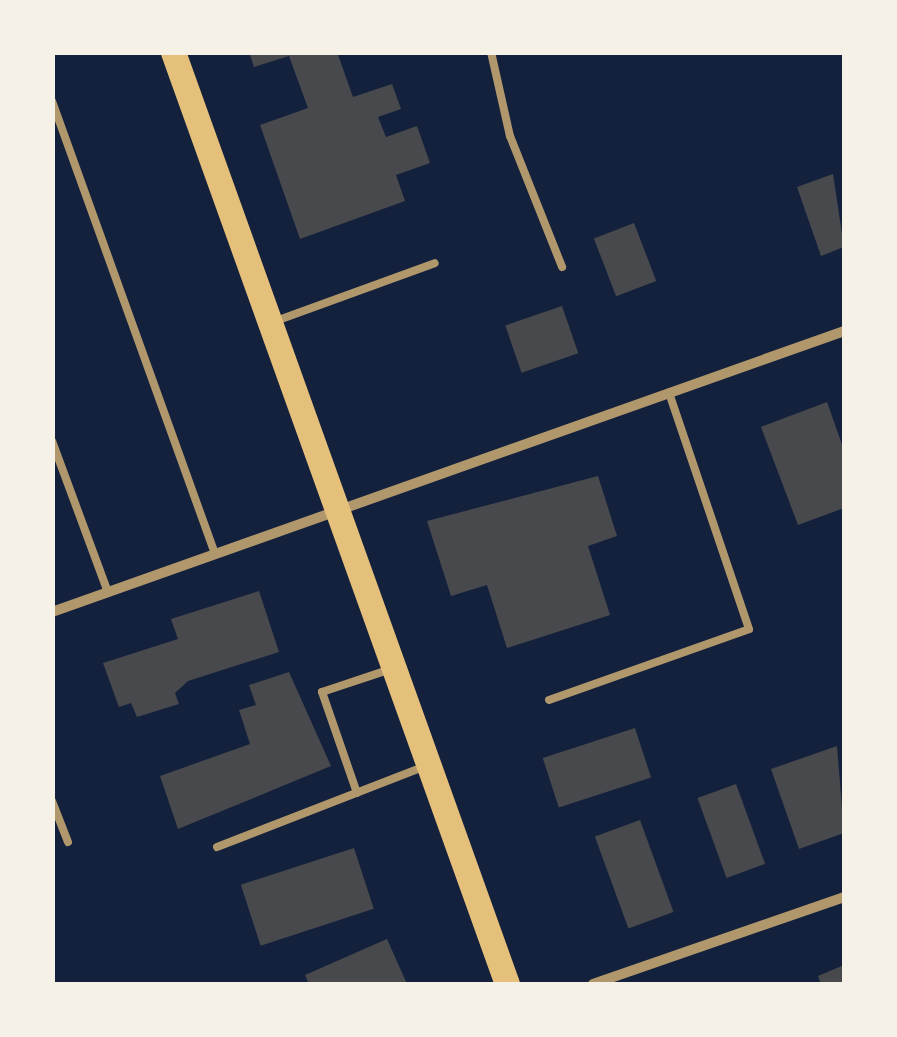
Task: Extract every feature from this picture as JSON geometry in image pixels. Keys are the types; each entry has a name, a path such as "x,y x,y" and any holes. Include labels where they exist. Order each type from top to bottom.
{"main road":[{"path":"173,52 506,984"}],"street":[{"path":"52,612 844,331"},
{"path":"593,984 844,897"}],"lane":[{"path":"491,52 510,136 562,267"},
{"path":"52,102 215,553"},
{"path":"268,324 436,263"},
{"path":"549,700 750,629 670,392"},
{"path":"52,441 108,592"},
{"path":"356,793 322,692 392,669"},
{"path":"216,847 427,765"},
{"path":"52,801 68,842"}],"building":[{"path":"249,52 337,52 353,97 392,84 401,109 378,117 386,137 417,126 430,163 396,175 405,201 300,239 260,125 308,108 289,56 254,67"},
{"path":"833,174 844,247 821,256 797,187"},
{"path":"634,223 656,281 616,296 594,238"},
{"path":"562,306 578,353 522,373 505,326"},
{"path":"827,402 844,450 844,508 798,525 761,427"},
{"path":"598,476 617,536 588,546 610,615 507,648 487,585 451,596 427,521"},
{"path":"259,591 279,652 188,681 175,693 179,704 137,717 131,703 119,707 103,663 178,639 171,619"},
{"path":"289,672 331,766 178,829 160,776 250,744 239,710 256,705 249,685"},
{"path":"635,728 651,777 559,807 543,758"},
{"path":"837,746 844,833 799,849 771,769"},
{"path":"736,784 765,864 727,878 697,798"},
{"path":"640,820 674,912 628,929 595,836"},
{"path":"354,848 374,909 261,946 241,885"},
{"path":"387,939 407,984 309,984 305,975"},
{"path":"844,965 844,984 821,984 818,976"}]}
